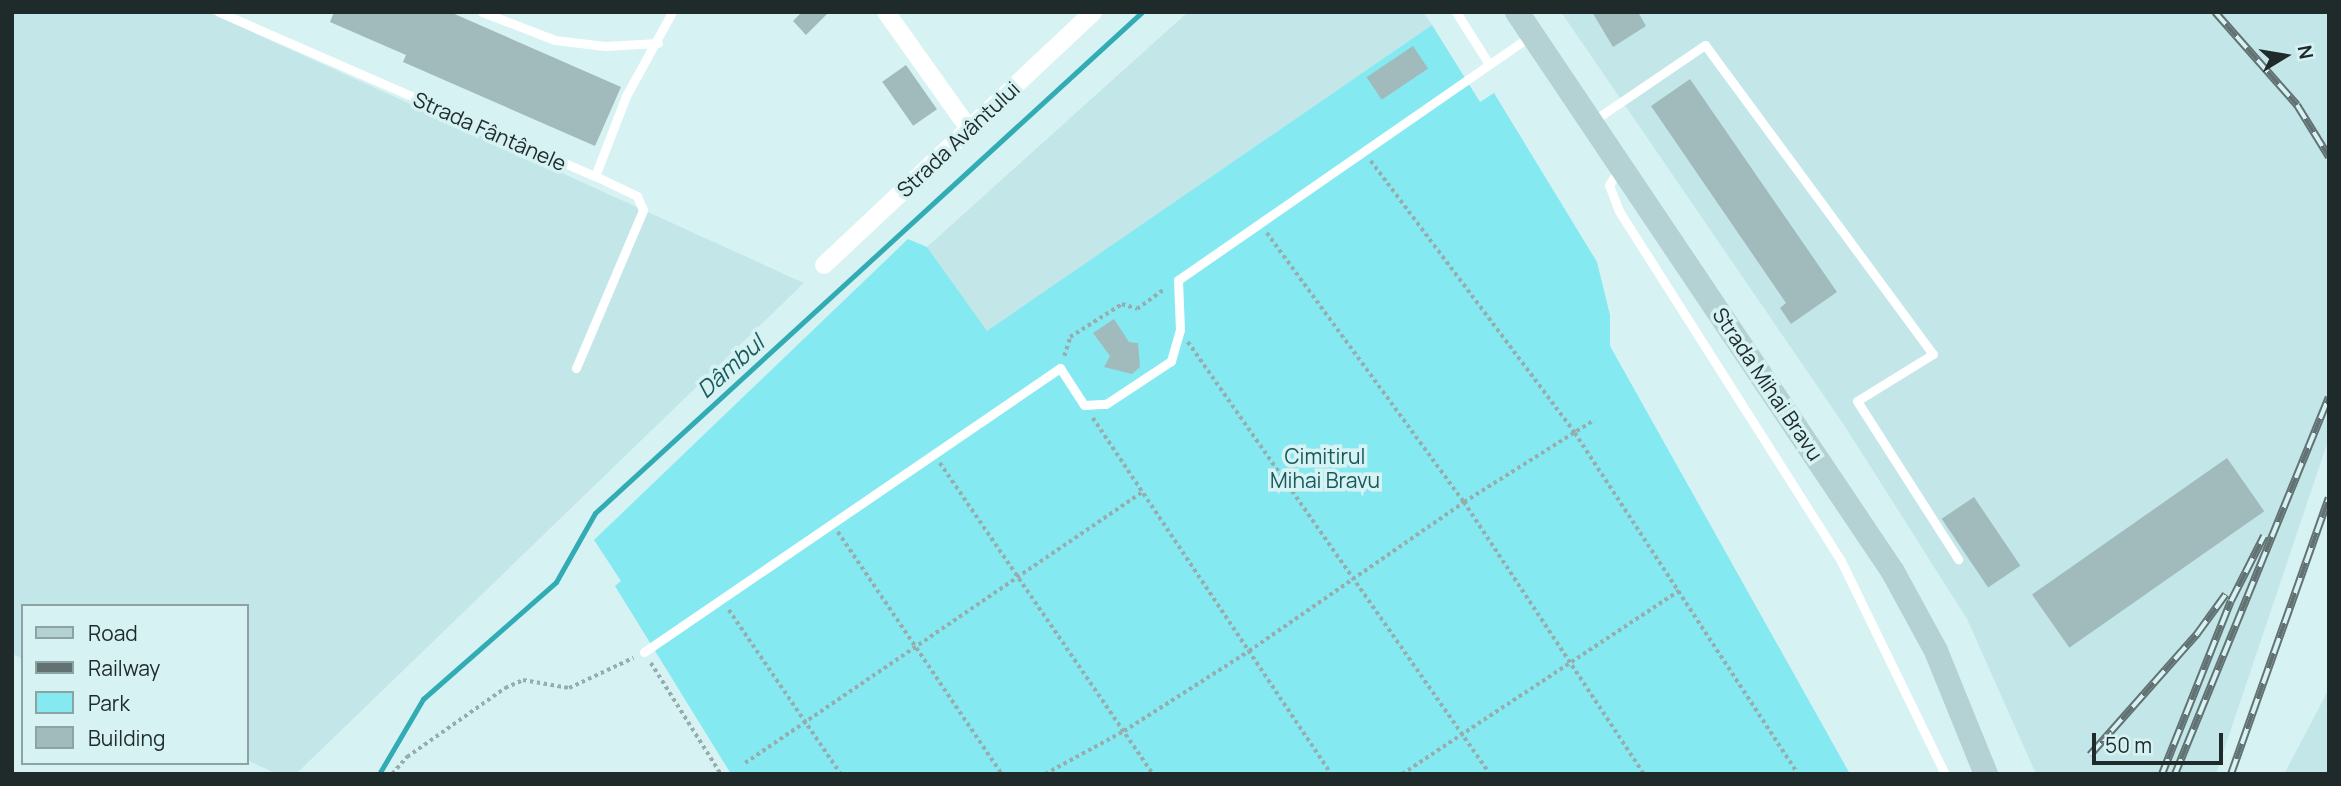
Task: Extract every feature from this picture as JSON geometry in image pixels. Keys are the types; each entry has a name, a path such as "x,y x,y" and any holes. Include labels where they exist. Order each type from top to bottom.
{"main road":[{"name":"Strada Mihai Bravu","path":"1517,12 1893,572 1936,651 1986,774"}],"street":[{"path":"886,12 969,129"},
{"name":"Strada Avântului","path":"824,265 1093,12"}],"lane":[{"name":"Strada Fântânele","path":"219,12 595,176 626,96 658,43 672,12"},
{"path":"482,12 555,40 605,46 658,43"},
{"path":"1456,12 1489,64"},
{"path":"643,652 720,597 1060,368 1084,405 1106,404 1171,361 1180,330 1178,280 1532,35"},
{"path":"1592,122 1705,45 1933,355 1857,401 1958,559"},
{"path":"1621,166 1609,185 1619,211 1840,559 1945,774"},
{"path":"576,368 643,210 637,196 595,176"}],"path":[{"path":"1363,151 1575,433 1798,774"},
{"path":"1260,223 1464,502 1644,774"},
{"path":"1060,368 1070,337 1122,304 1137,309 1178,280"},
{"path":"1180,330 1490,774"},
{"path":"1084,405 1331,774"},
{"path":"1045,774 1124,731 1249,651 1464,502 1594,420"},
{"path":"933,452 1153,774"},
{"path":"745,763 1143,492"},
{"path":"831,522 1002,774"},
{"path":"1402,774 1679,591"},
{"path":"720,597 841,774"},
{"path":"392,774 407,757 505,688 523,680 569,688 609,672 643,652 720,774"}],"shaded area":[{"path":"12,12 208,12 804,283 296,774 277,774 248,760 248,604 21,604 21,658 12,654"},
{"path":"1188,12 1423,12 1432,25 987,332 927,247"},
{"path":"1561,12 2329,12 2329,438 2216,774 2036,774 1967,619 1846,428"},
{"path":"2329,688 2329,774 2284,774 2321,704"}],"green space":[{"name":"Cimitirul Mihai Bravu","path":"1432,25 1480,102 1494,93 1597,262 1610,315 1610,346 1850,774 731,774 615,586 621,581 594,540 908,239 927,247 987,331"}],"building":[{"path":"334,12 450,12 621,87 595,146 403,62 406,55 330,22"},
{"path":"802,12 829,12 806,35 793,21"},
{"path":"1592,12 1638,12 1646,26 1613,47"},
{"path":"1413,46 1428,68 1382,100 1367,77"},
{"path":"906,65 937,109 913,126 882,82"},
{"path":"1690,79 1837,292 1791,324 1780,308 1786,303 1651,106"},
{"path":"1114,319 1129,342 1138,343 1140,367 1132,374 1104,367 1110,356 1093,333"},
{"path":"2227,458 2264,511 2069,648 2032,595"},
{"path":"1974,497 2020,566 1988,588 1942,519"}],"waterway":[{"name":"Dâmbul","path":"379,774 423,699 556,582 595,513 1142,12"}],"railway":[{"path":"2215,12 2297,105 2329,157"},
{"path":"2175,774 2329,397"},
{"path":"2231,774 2329,498"},
{"path":"2162,774 2231,601 2264,536"},
{"path":"2090,755 2197,634 2226,594"}]}
